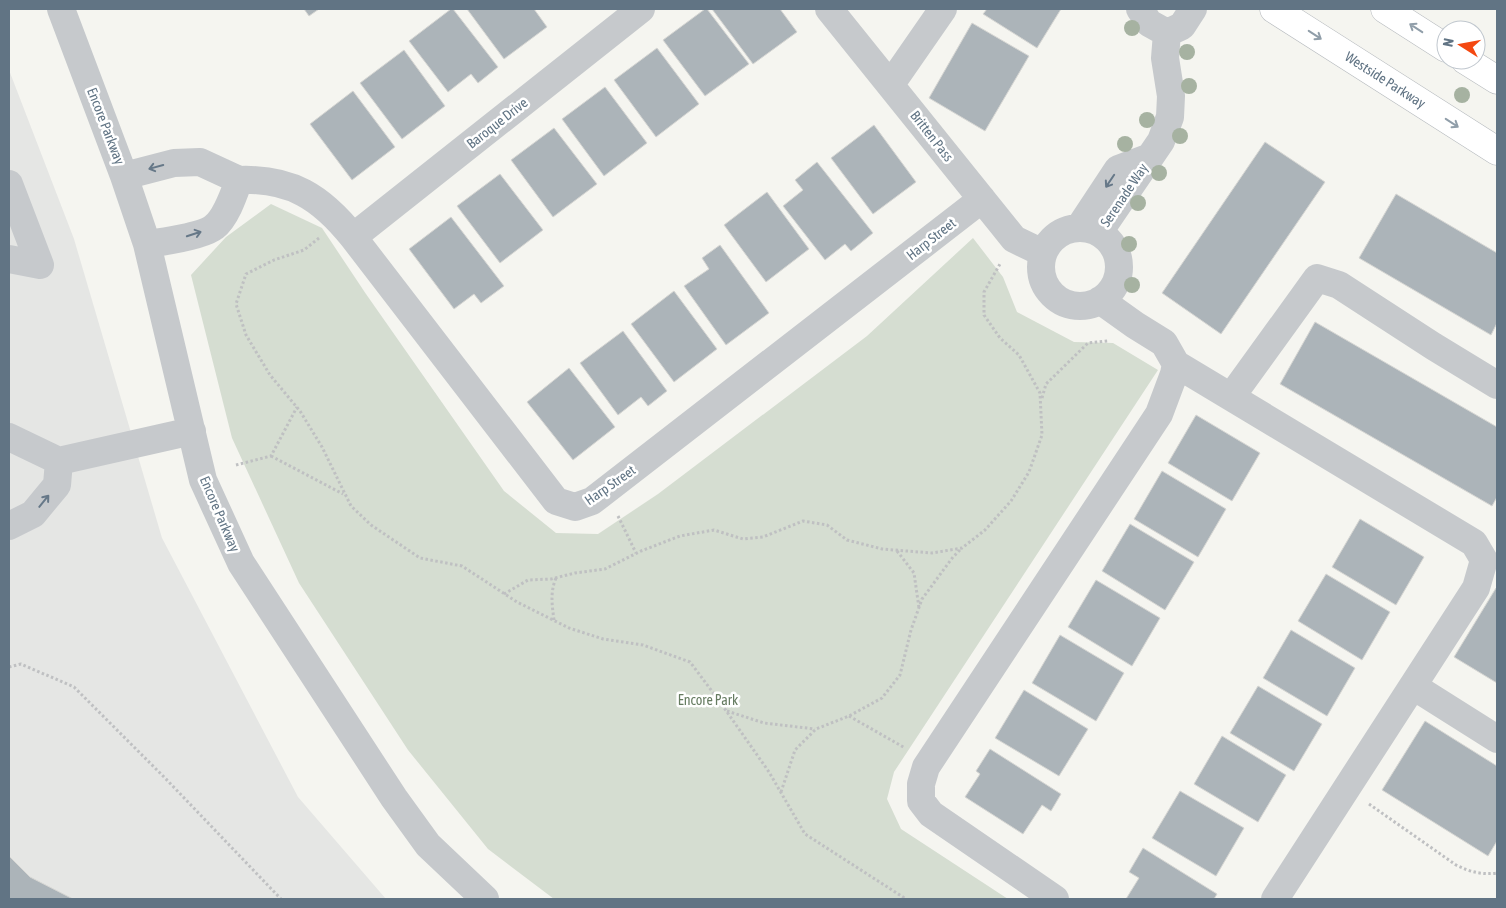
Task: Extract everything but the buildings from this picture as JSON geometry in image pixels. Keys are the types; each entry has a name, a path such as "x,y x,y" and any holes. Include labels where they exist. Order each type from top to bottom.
{"main road":[{"name":"Westside Parkway","path":"1274,9 1497,151"},
{"path":"1386,9 1436,42"},
{"path":"1481,70 1497,80"}],"street":[{"name":"Encore Parkway","path":"61,9 124,176 147,244 203,480 241,563 399,805 428,845 485,899"},
{"name":"Baroque Drive","path":"346,229 641,9"},
{"name":"Britten Pass","path":"829,9 1014,239 1043,253"},
{"path":"891,84 942,9"},
{"path":"1140,9 1149,23 1167,33 1182,26 1193,9"},
{"name":"Serenade Way","path":"1089,230 1150,157 1161,141 1170,117 1171,96 1165,58 1167,33"},
{"name":"Harp Street","path":"124,176 174,163 200,162 239,180 256,179 292,186 320,202 346,229 556,501 575,508 592,501 982,199"},
{"path":"147,244 188,236 214,228 229,206 239,180"},
{"path":"9,184 40,265 9,258"},
{"path":"1110,307 1107,296 1119,273 1119,260 1115,248 1106,237 1089,230 1071,228 1049,242 1043,253 1042,279 1058,299 1070,305 1110,307 1164,343 1176,364 1474,543 1491,550 1476,588 1275,899"},
{"path":"1231,397 1317,278 1339,285 1497,385"},
{"path":"1055,899 930,814 921,801 921,784 926,767 1159,414 1176,364"},
{"path":"9,437 59,461 192,431"},
{"path":"9,526 33,514 57,485 59,461"},
{"path":"1413,686 1497,739"}],"path":[{"path":"346,229 304,250 274,260 246,274 236,304 246,335 270,375 297,407 322,447 351,506 371,525 420,558 462,566 517,602 569,628 603,639 643,645 690,662 769,772 805,834 906,899"},
{"path":"781,792 795,750 816,729 849,716 882,698 900,675 911,630 922,599 953,557 985,530 1011,501 1030,472 1042,435 1040,393 1019,355 1000,338 984,315 984,292 1014,239"},
{"path":"1041,401 1046,384 1088,343 1110,341 1110,307"},
{"path":"271,456 297,407"},
{"path":"236,465 271,456 344,495"},
{"path":"605,490 636,553"},
{"path":"504,594 528,580 556,578 604,569 636,553 680,536 714,530 743,539 763,537 803,521 827,525 847,540 882,549 932,553 962,548"},
{"path":"896,550 914,573 919,609"},
{"path":"555,621 552,603 553,586 556,578"},
{"path":"9,668 21,664 74,687 172,785 281,899"},
{"path":"727,712 764,723 816,729"},
{"path":"849,716 930,762"},
{"path":"1347,788 1456,865 1470,872 1497,873"}],"shaded area":[{"path":"9,70 74,239 162,538 298,797 386,899 9,899"}],"green space":[{"name":"Encore Park","path":"271,204 322,228 504,491 556,533 598,534 658,494 867,336 973,238 1003,277 1017,312 1074,342 1113,343 1158,370 894,772 887,799 901,829 1008,899 554,899 488,849 408,750 299,583 232,438 191,275 226,237"}]}
